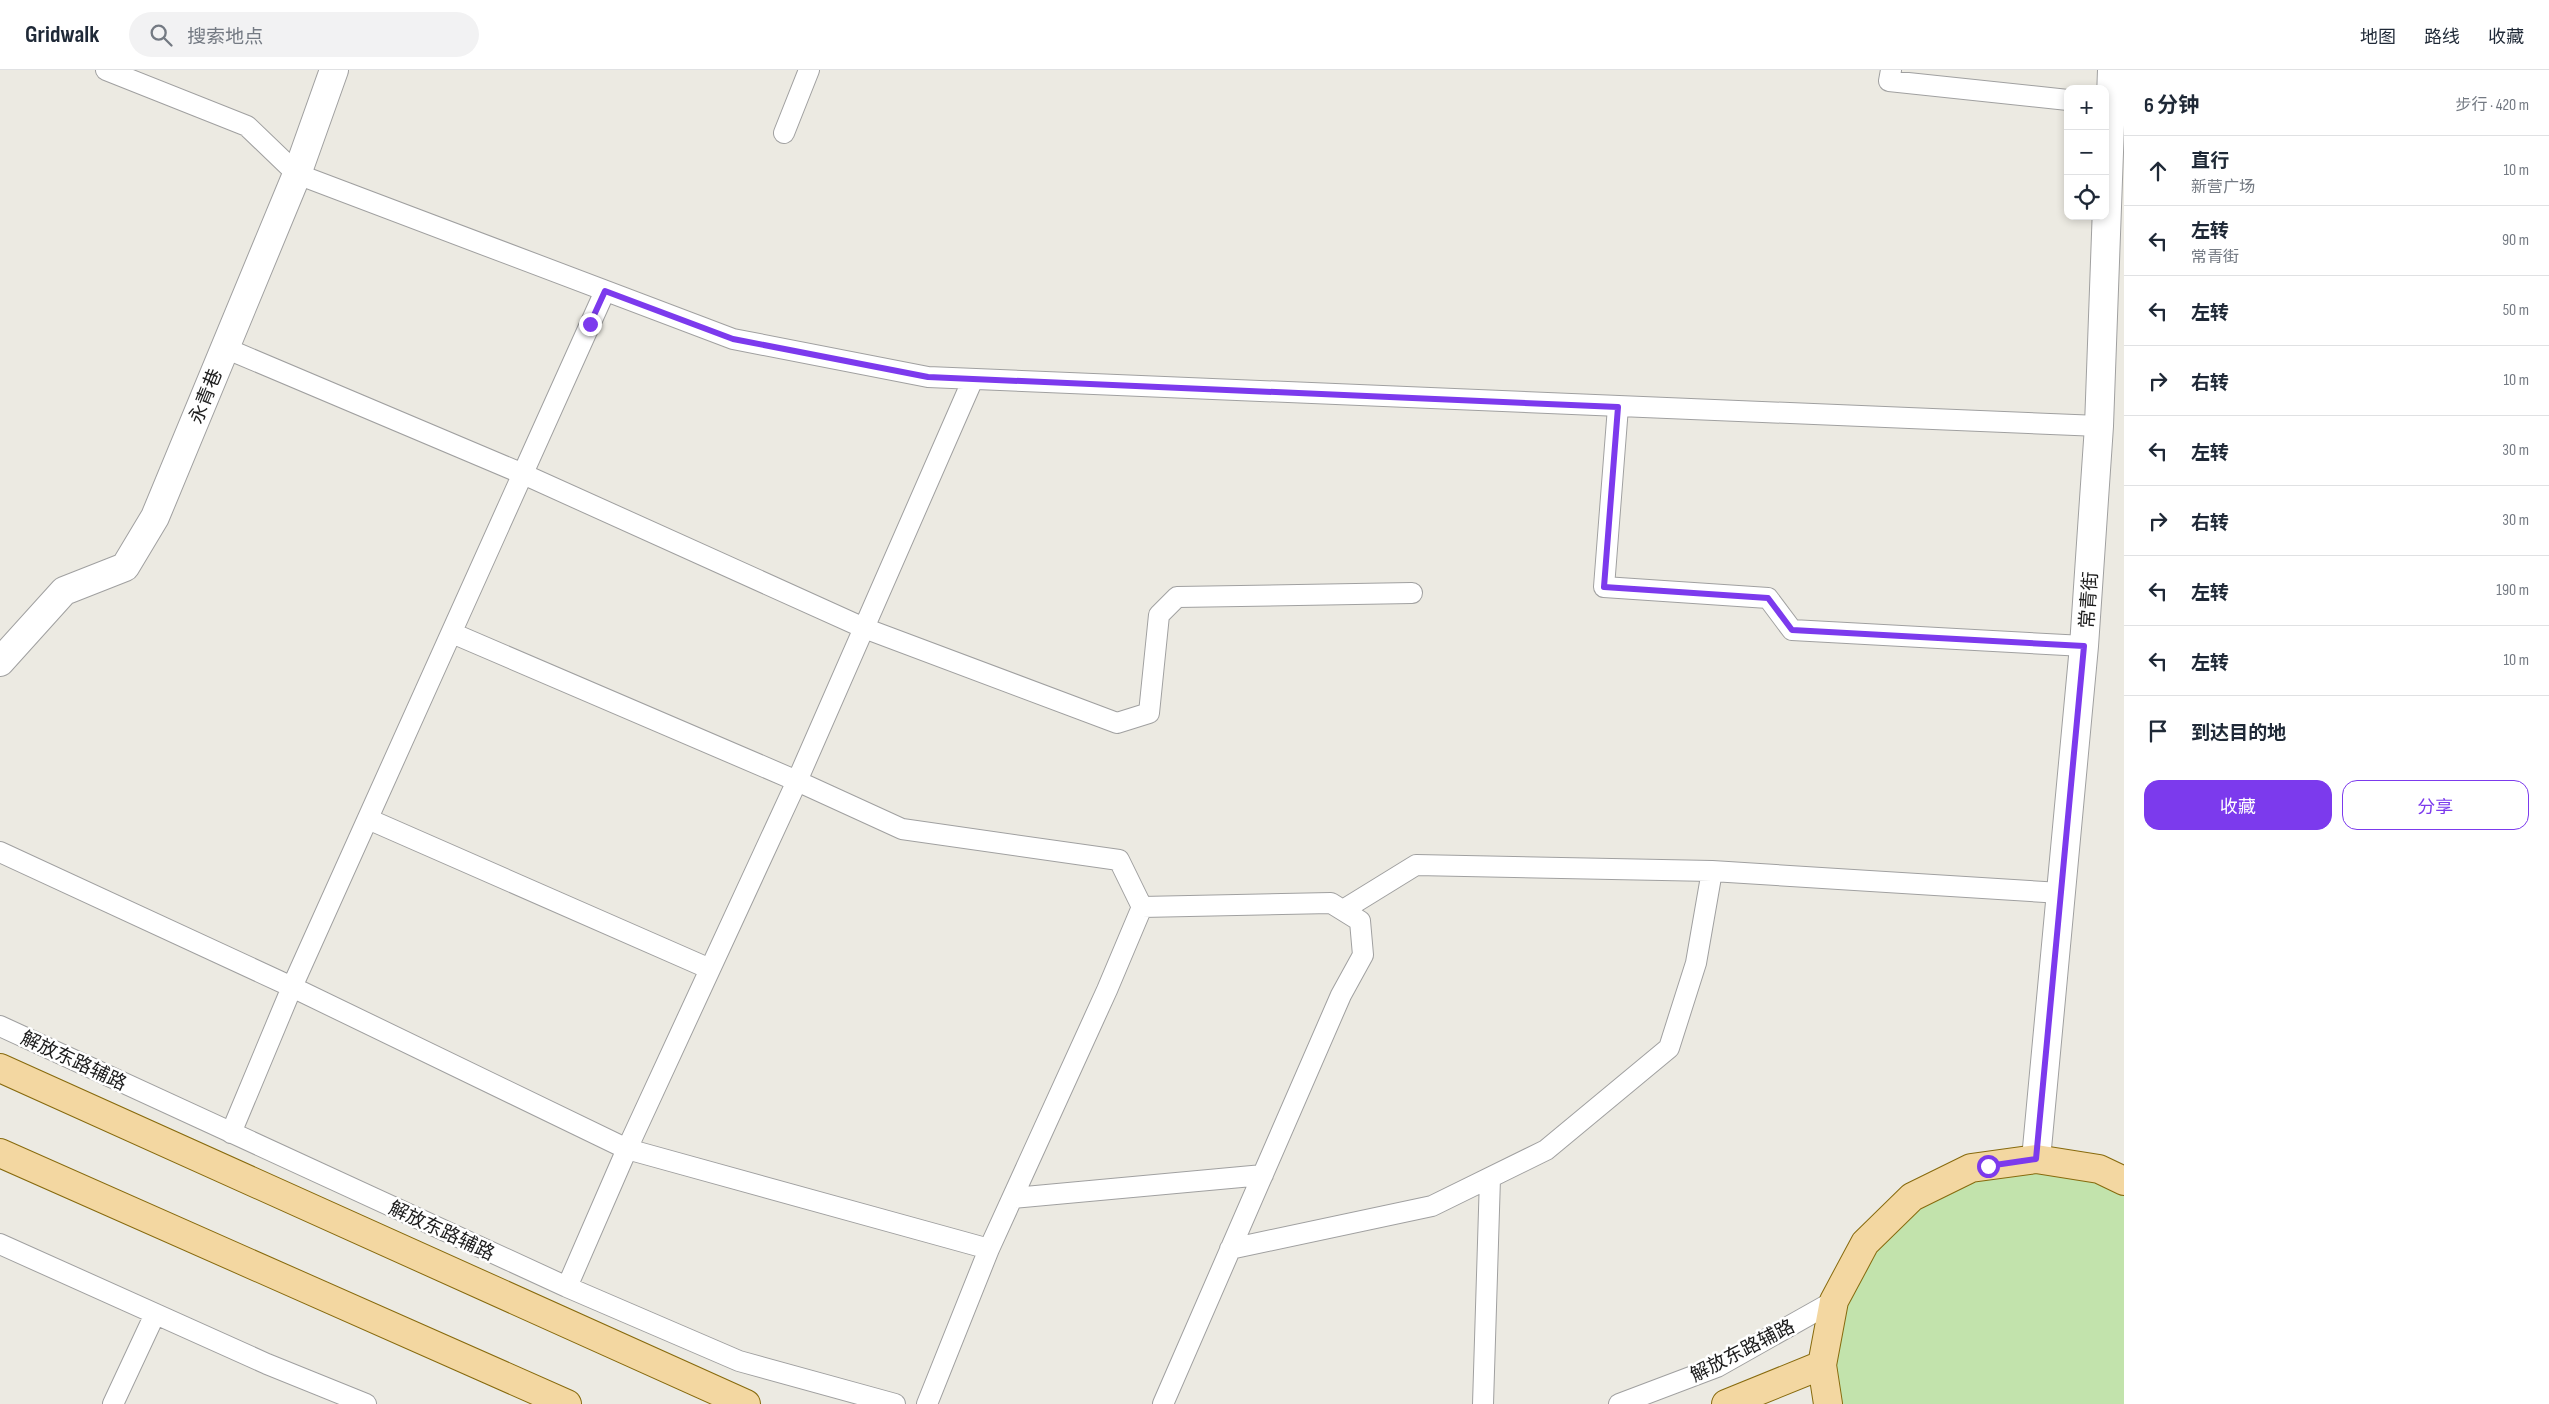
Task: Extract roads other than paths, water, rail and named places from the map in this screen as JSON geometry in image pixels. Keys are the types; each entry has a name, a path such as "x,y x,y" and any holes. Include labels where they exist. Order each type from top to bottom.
{"main road":[{"path":"0,1068 746,1404"},
{"path":"0,1153 567,1404"},
{"path":"1828,1404 1822,1365 1834,1301 1865,1243 1912,1197 1971,1168 2036,1159 2099,1169 2124,1182"},
{"path":"1726,1404 1822,1365"}],"street":[{"name":"永青巷","path":"0,662 64,591 125,567 155,517 297,174 334,70"},
{"name":"常青街","path":"2109,96 2112,70"},
{"name":"常青街","path":"2036,1159 2084,646 2100,426 2107,130"}],"lane":[{"path":"106,70 247,126 297,174 733,339 928,377 2100,426"},
{"path":"784,133 809,70"},
{"path":"1891,70 1890,80 2064,100"},
{"path":"231,1132 292,987 605,291"},
{"path":"225,348 523,474 864,628 1117,723 1149,713 1159,615 1177,597 1412,593"},
{"path":"566,1287 627,1149 797,781 973,379"},
{"path":"1618,407 1604,587 1768,598 1792,630 2084,646"},
{"path":"452,632 797,781 902,829 1119,860 1142,907 1107,990 989,1249 927,1404"},
{"path":"368,819 710,969"},
{"path":"0,852 292,987 627,1149 989,1249"},
{"path":"1343,910 1416,865 1712,871 2061,893"},
{"path":"1230,1249 1432,1206 1546,1150 1668,1048 1696,963 1712,871"},
{"path":"1142,907 1331,903 1360,921 1362,955 1342,995 1163,1404"},
{"name":"解放东路辅路","path":"0,1026 566,1287 740,1361 895,1404"},
{"path":"1012,1198 1263,1175"},
{"path":"1483,1404 1490,1178"},
{"path":"0,1244 267,1364 366,1404"},
{"name":"解放东路辅路","path":"1619,1404 1717,1367 1834,1301"},
{"path":"113,1404 155,1314"}]}
